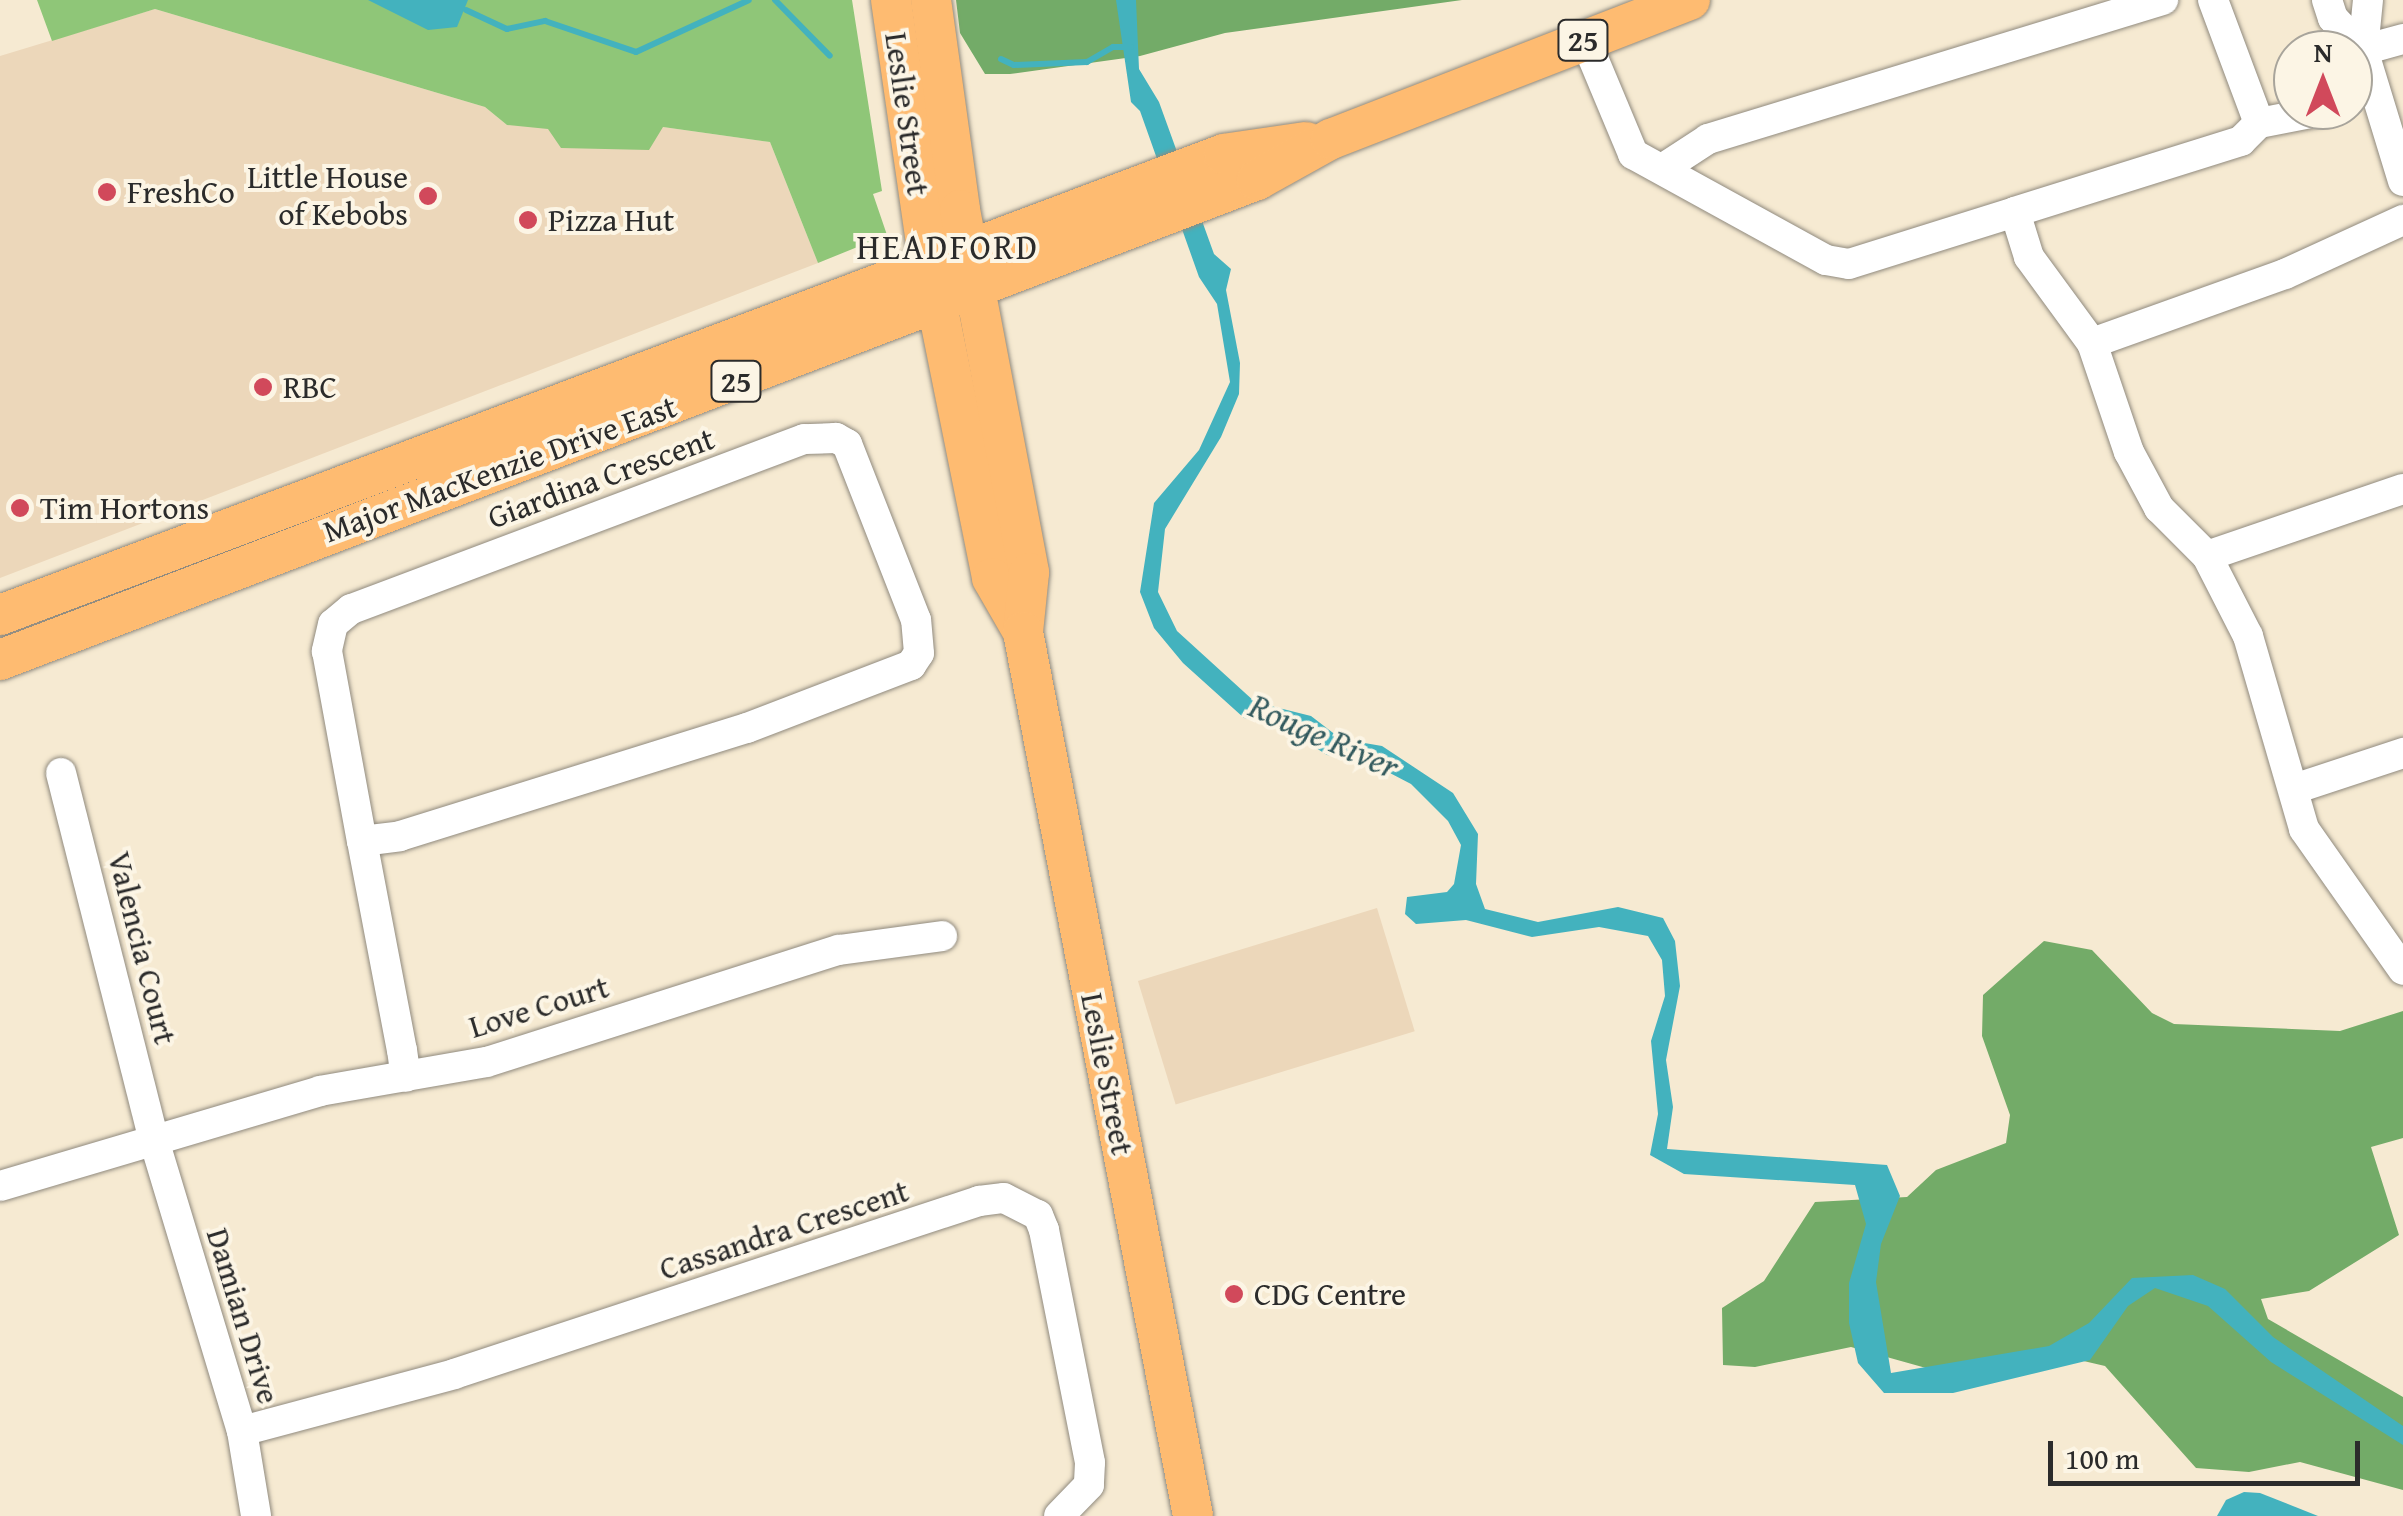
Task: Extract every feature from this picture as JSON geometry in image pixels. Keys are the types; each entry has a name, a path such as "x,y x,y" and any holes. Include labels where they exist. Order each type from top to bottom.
{"main road":[{"name":"Leslie Street","path":"891,0 929,265 992,578 1023,632"},
{"name":"Leslie Street","path":"931,0 968,249 1028,573 1023,632 1193,1516"},
{"name":"Major MacKenzie Drive East","path":"0,660 975,290 1256,180 1331,138 1690,0"},
{"name":"Major MacKenzie Drive East","path":"0,616 1224,154 1331,138"},
{"path":"355,480 368,518"}],"street":[{"path":"1662,169 1708,139 2163,0"},
{"path":"2213,0 2259,123"},
{"path":"2327,0 2333,18 2344,30"},
{"path":"2365,30 2368,0"},
{"path":"1585,39 1624,140 1662,169 1826,260 1849,264 2241,142 2259,123 2273,120"},
{"path":"2373,47 2403,39"},
{"path":"2373,117 2403,181"},
{"path":"2015,212 2029,257 2092,342 2129,452 2158,508 2207,556 2248,636 2304,829 2403,970"},
{"path":"2092,342 2285,274 2403,220"},
{"name":"Giardina Crescent","path":"362,841 400,836 747,728 912,666 919,652 916,620 847,444 836,438 804,439 340,615 328,651 362,841 406,1077"},
{"path":"2207,556 2403,489"},
{"path":"2294,789 2403,753"},
{"name":"Valencia Court","path":"61,773 154,1140"},
{"name":"Love Court","path":"0,1186 320,1091 486,1062 838,950 942,936"},
{"name":"Damian Drive","path":"154,1140 242,1432 256,1516"},
{"name":"Cassandra Crescent","path":"242,1432 454,1374 979,1201 1004,1198 1038,1214 1044,1230 1090,1463 1090,1484 1059,1516"}],"shaded area":[{"path":"155,9 485,107 507,125 663,127 770,142 818,263 0,578 0,56"},
{"path":"1377,908 1415,1031 1176,1104 1138,981"}],"green space":[{"path":"37,0 852,0 882,191 873,194 887,235 818,263 770,142 663,127 649,150 561,148 548,129 507,125 485,107 155,9 52,41"},
{"path":"956,0 1462,0 1225,33 1140,56 985,74 960,33"},
{"path":"2044,941 2092,950 2152,1013 2174,1024 2340,1031 2403,1011 2403,1138 2371,1147 2399,1235 2309,1291 2261,1299 2268,1319 2403,1397 2403,1490 2300,1462 2249,1472 2196,1468 2105,1366 2075,1359 1951,1375 1851,1347 1755,1367 1723,1365 1722,1308 1764,1281 1815,1202 1907,1197 1936,1170 2006,1143 2010,1115 1982,1036 1983,995"}],"water":[{"path":"368,0 468,0 457,27 428,30"},
{"name":"Rouge River","path":"1116,0 1136,0 1139,69 1159,102 1214,254 1231,269 1226,290 1240,363 1239,394 1221,437 1165,529 1158,592 1177,631 1255,702 1311,716 1341,739 1382,746 1453,793 1478,834 1476,884 1485,909 1538,922 1618,907 1663,918 1675,941 1680,986 1666,1060 1673,1107 1667,1149 1887,1165 1900,1196 1881,1244 1876,1282 1891,1373 2049,1346 2089,1323 2132,1278 2193,1275 2225,1289 2273,1337 2403,1426 2403,1445 2271,1362 2208,1306 2155,1288 2128,1306 2090,1360 1953,1393 1884,1393 1858,1363 1849,1323 1849,1283 1866,1224 1855,1185 1684,1174 1650,1155 1658,1114 1651,1041 1665,996 1662,960 1648,936 1599,927 1532,937 1466,920 1416,924 1405,914 1407,897 1447,892 1454,884 1461,845 1448,821 1411,784 1365,760 1327,755 1278,724 1244,718 1183,663 1154,628 1140,592 1154,503 1199,450 1230,382 1217,304 1199,277 1140,111 1131,102"},
{"path":"2244,1492 2260,1493 2318,1516 2217,1516 2226,1500"}],"waterway":[{"path":"466,10 507,29 545,21 636,52 749,0"},
{"path":"775,0 830,56"},
{"path":"1001,59 1014,65 1087,62 1113,47 1131,47"}],"place":[{"name":"FreshCo","path":"107,192"},
{"name":"Little House of Kebobs","path":"428,196"},
{"name":"Pizza Hut","path":"528,220"},
{"name":"RBC","path":"263,387"},
{"name":"Tim Hortons","path":"20,508"},
{"name":"CDG Centre","path":"1234,1294"}],"district":[{"name":"HEADFORD","path":"948,247"}]}
